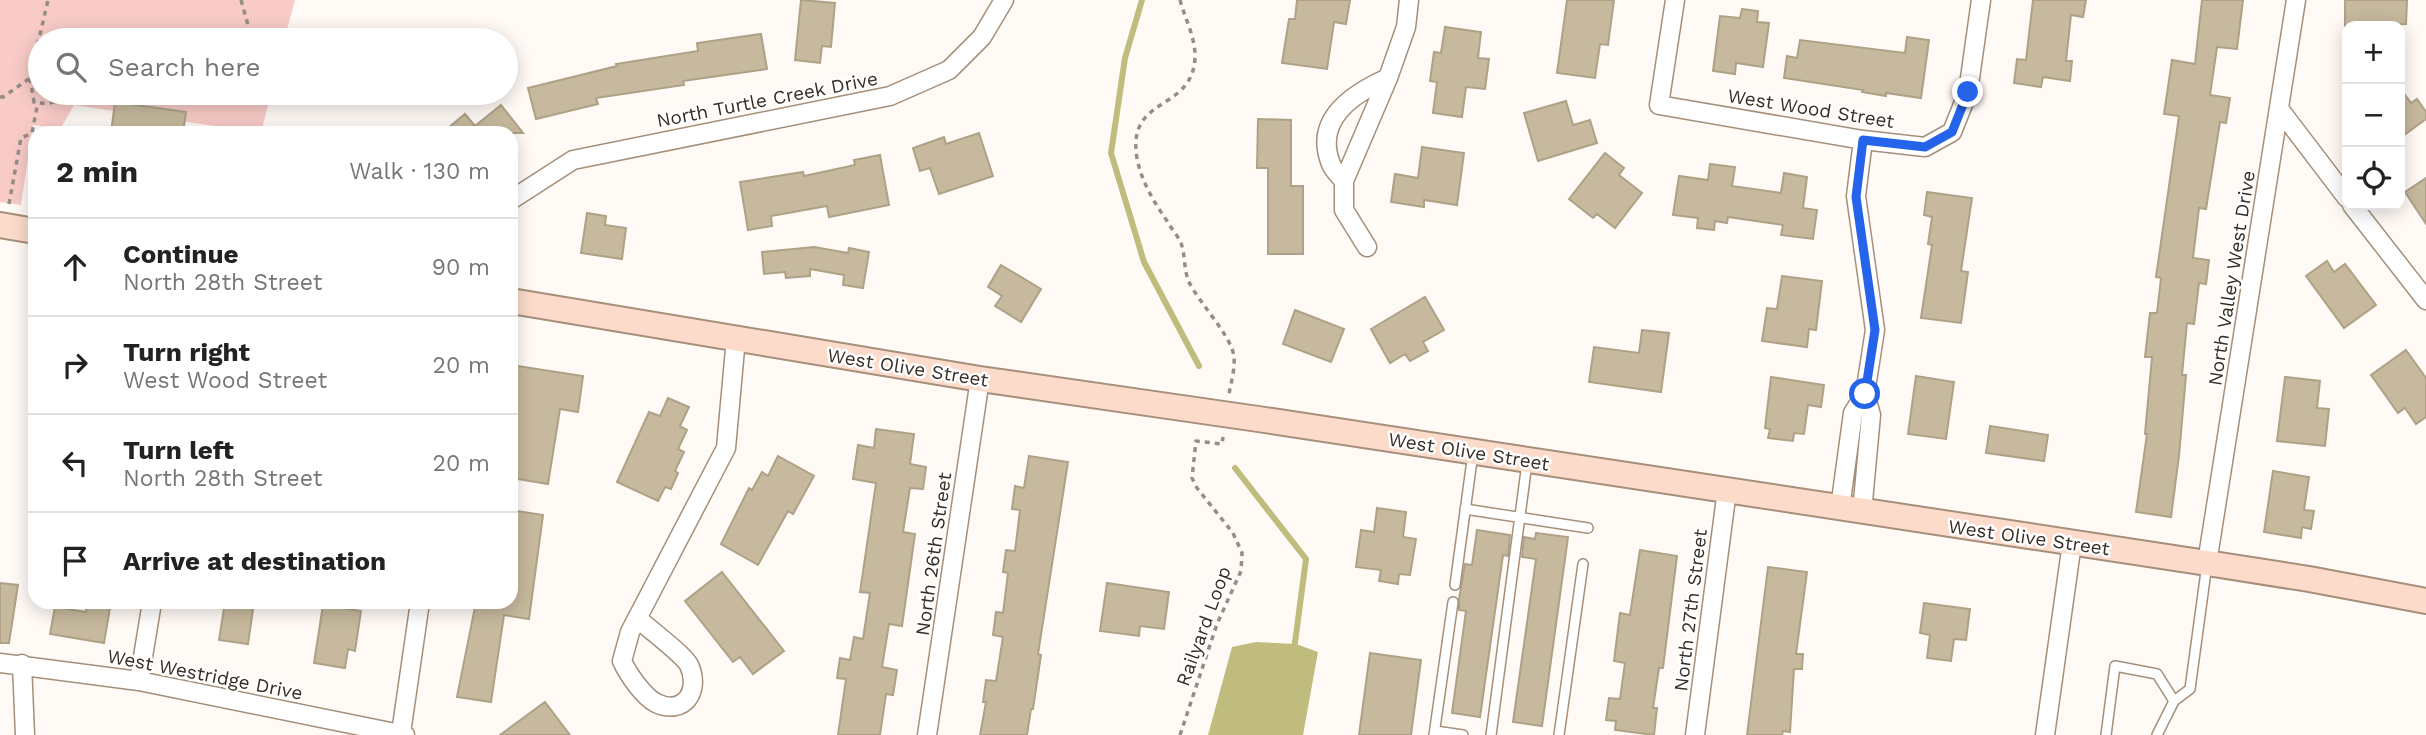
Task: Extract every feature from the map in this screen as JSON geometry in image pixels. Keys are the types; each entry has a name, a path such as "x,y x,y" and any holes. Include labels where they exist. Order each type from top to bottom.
{"main road":[{"path":"2,221 28,228"},
{"name":"West Olive Street","path":"518,302 980,379 2207,563 2426,601"}],"street":[{"name":"North Turtle Creek Drive","path":"518,195 573,160 890,96 949,70 982,37 1004,0"},
{"path":"1367,247 1344,210 1344,181 1388,78 1406,27 1409,0"},
{"name":"West Wood Street","path":"1675,0 1659,105 1863,140 1925,147 1952,132 1968,92 1981,0"},
{"name":"North Valley West Drive","path":"2207,563 2280,110 2295,0"},
{"path":"1344,181 1331,165 1327,146 1330,127 1341,107 1360,91 1388,78"},
{"path":"2280,110 2342,191"},
{"path":"1851,510 1871,415 1865,394 1875,330 1856,197 1863,140"},
{"path":"2356,210 2426,300"},
{"path":"637,618 688,663 693,680 692,693 687,702 673,707 654,702 630,677 622,661 629,632 726,448 736,338"},
{"name":"North 26th Street","path":"927,735 980,379"},
{"name":"North 27th Street","path":"1695,735 1727,490"},
{"path":"2045,735 2072,543"},
{"path":"139,681 151,609"},
{"path":"403,734 419,609"},
{"name":"West Westridge Drive","path":"0,663 139,681 403,734"},
{"path":"22,664 25,735"}],"lane":[{"path":"1455,585 1473,452"},
{"path":"1491,735 1527,459"},
{"path":"1465,509 1588,528"},
{"path":"2157,735 2174,701 2190,689 2207,563"},
{"path":"1559,735 1583,564"},
{"path":"1453,602 1435,733 1463,735"},
{"path":"2106,735 2115,666 2157,674 2174,701"}],"path":[{"path":"42,28 48,0"},
{"path":"242,0 248,28"},
{"path":"1180,0 1194,40 1194,71 1182,92 1143,118 1136,141 1137,159 1146,186 1181,243 1188,279 1232,350 1234,358 1230,390"},
{"path":"0,97 28,79"},
{"path":"33,126 36,105"},
{"path":"2,221 21,138 28,135"},
{"name":"Railyard Loop","path":"1180,735 1217,624 1241,571 1242,553 1233,533 1192,478 1196,441 1222,444"}],"shaded area":[{"path":"0,0 295,0 287,28 28,28 28,105 74,105 62,126 28,126 28,158 21,205 0,202"},
{"path":"74,105 268,105 263,126 214,126"},
{"path":"1256,642 1296,644 1318,652 1303,735 1208,735 1232,647"}],"building":[{"path":"801,0 835,3 831,47 822,46 820,63 795,60"},
{"path":"1297,0 1350,0 1346,24 1334,22 1327,69 1282,63 1289,19 1295,19"},
{"path":"1567,0 1614,0 1608,45 1600,44 1595,78 1557,73"},
{"path":"2033,0 2086,0 2083,17 2071,15 2066,61 2072,61 2070,81 2043,77 2041,87 2014,83 2017,59 2026,60"},
{"path":"2202,0 2243,0 2237,49 2217,47 2210,95 2230,98 2226,123 2220,122 2206,209 2199,208 2193,258 2209,260 2206,284 2199,283 2194,324 2187,323 2182,375 2186,375 2171,517 2136,512 2147,434 2152,357 2145,357 2150,313 2157,313 2161,278 2156,277 2179,116 2164,114 2172,60 2195,64"},
{"path":"2345,0 2407,0 2406,24 2405,21 2345,21"},
{"path":"1742,9 1758,11 1757,22 1769,23 1763,67 1736,63 1735,74 1713,71 1720,16 1740,18"},
{"path":"1445,27 1481,32 1478,58 1489,59 1485,89 1466,87 1462,117 1433,113 1437,82 1430,81 1434,52 1441,53"},
{"path":"761,34 767,69 683,81 684,85 596,98 598,104 536,119 528,88 617,66 616,64 698,51 697,43"},
{"path":"1907,37 1929,40 1921,98 1886,93 1886,96 1784,78 1787,56 1797,58 1800,40 1905,53"},
{"path":"2405,95 2411,103 2417,99 2426,112 2426,119 2405,134"},
{"path":"1566,101 1573,125 1590,120 1597,143 1538,161 1524,113"},
{"path":"115,105 136,105 186,112 184,126 112,126"},
{"path":"501,105 518,126 475,126"},
{"path":"465,114 475,126 450,126"},
{"path":"1258,119 1291,120 1291,186 1303,186 1303,254 1268,254 1268,168 1257,168"},
{"path":"979,133 993,176 939,194 930,168 920,171 913,148 944,137 946,144"},
{"path":"1422,147 1464,153 1457,205 1424,200 1424,207 1391,202 1395,174 1418,178"},
{"path":"1605,153 1624,168 1619,175 1642,193 1615,228 1597,214 1593,218 1569,199"},
{"path":"880,155 889,205 829,217 827,206 771,216 772,226 748,230 740,182 803,172 804,176 855,165 854,160"},
{"path":"1710,164 1735,167 1732,186 1781,193 1784,173 1807,177 1803,208 1817,210 1813,239 1781,235 1783,225 1728,217 1727,223 1715,221 1714,230 1697,228 1698,218 1673,215 1679,176 1708,180"},
{"path":"2426,178 2426,224 2405,192"},
{"path":"1927,192 1972,198 1961,271 1968,272 1961,323 1921,318 1932,245 1928,244 1932,217 1924,215"},
{"path":"587,213 606,216 605,225 626,228 622,259 581,253"},
{"path":"814,247 848,253 849,248 869,252 863,288 843,285 844,275 810,269 810,276 786,278 785,272 764,274 762,252"},
{"path":"2327,261 2334,272 2345,264 2376,305 2344,328 2306,276"},
{"path":"1001,265 1041,289 1021,322 995,306 1002,296 988,287"},
{"path":"1782,276 1822,281 1816,330 1809,329 1807,347 1762,341 1767,308 1777,309"},
{"path":"1425,297 1444,330 1423,342 1428,351 1410,361 1405,354 1390,363 1371,329"},
{"path":"1295,310 1344,329 1331,362 1283,344"},
{"path":"1642,330 1669,333 1661,392 1589,382 1594,347 1639,353"},
{"path":"2406,350 2426,378 2426,417 2416,424 2405,408 2398,413 2371,375"},
{"path":"518,366 583,376 578,412 560,409 548,484 518,479"},
{"path":"1916,376 1954,382 1946,439 1908,434"},
{"path":"1771,377 1824,385 1821,407 1808,405 1804,434 1794,433 1793,441 1768,438 1770,429 1765,428"},
{"path":"2285,377 2320,381 2317,408 2329,409 2325,446 2277,441"},
{"path":"668,398 689,407 680,426 687,430 678,449 684,452 675,471 678,473 671,489 665,487 658,501 617,482 649,412 660,416"},
{"path":"1990,426 2048,435 2044,461 1986,453"},
{"path":"876,429 914,434 910,464 926,467 923,489 910,488 903,532 915,534 902,626 889,624 882,667 897,670 893,695 886,694 880,735 838,735 846,679 837,678 840,658 850,660 854,637 863,639 870,593 860,592 876,483 853,479 858,445 874,448"},
{"path":"778,456 814,476 793,514 788,511 758,565 721,544 749,488 752,490 762,472 768,476"},
{"path":"1029,456 1068,462 1038,654 1041,655 1033,709 1027,735 980,735 986,702 983,702 986,680 996,681 1003,637 993,635 996,612 1003,613 1008,573 1003,572 1006,550 1015,551 1020,510 1012,509 1015,486 1024,488"},
{"path":"2273,471 2309,477 2304,510 2314,511 2311,529 2302,527 2301,538 2264,532"},
{"path":"1377,508 1406,512 1403,537 1416,539 1410,575 1399,574 1398,584 1379,581 1381,570 1356,567 1361,530 1374,532"},
{"path":"518,511 543,515 529,619 504,615 491,702 457,697 475,609 518,609"},
{"path":"1477,530 1510,535 1508,556 1503,555 1480,717 1452,713 1466,611 1459,610 1459,599 1465,564 1472,565"},
{"path":"1536,533 1568,537 1542,726 1513,722 1536,559 1522,557 1524,537 1535,539"},
{"path":"1640,550 1677,556 1663,668 1659,668 1653,708 1657,708 1654,735 1615,730 1616,721 1606,720 1609,698 1620,699 1625,663 1614,661 1620,613 1630,615"},
{"path":"1768,567 1807,572 1796,654 1803,654 1802,669 1794,669 1790,732 1783,731 1782,735 1747,735"},
{"path":"722,572 784,651 753,674 740,657 733,662 685,601"},
{"path":"0,583 18,585 9,643 0,643"},
{"path":"1107,583 1169,592 1164,629 1140,626 1139,636 1100,631"},
{"path":"1924,603 1970,609 1966,640 1954,639 1951,661 1927,658 1930,635 1920,633"},
{"path":"55,609 86,612 86,609 110,609 104,643 50,634"},
{"path":"224,609 253,609 248,644 219,640"},
{"path":"322,609 361,611 355,651 348,649 345,668 314,663"},
{"path":"1370,653 1421,660 1411,735 1359,735"},
{"path":"545,702 570,735 500,735 519,721"}],"waterway":[{"path":"1142,0 1125,58 1111,153 1144,262 1199,366"},
{"path":"1235,468 1306,559 1294,650"}],"route":[{"path":"1865,394 1875,330 1856,197 1863,140 1925,147 1952,132 1968,92"}]}
